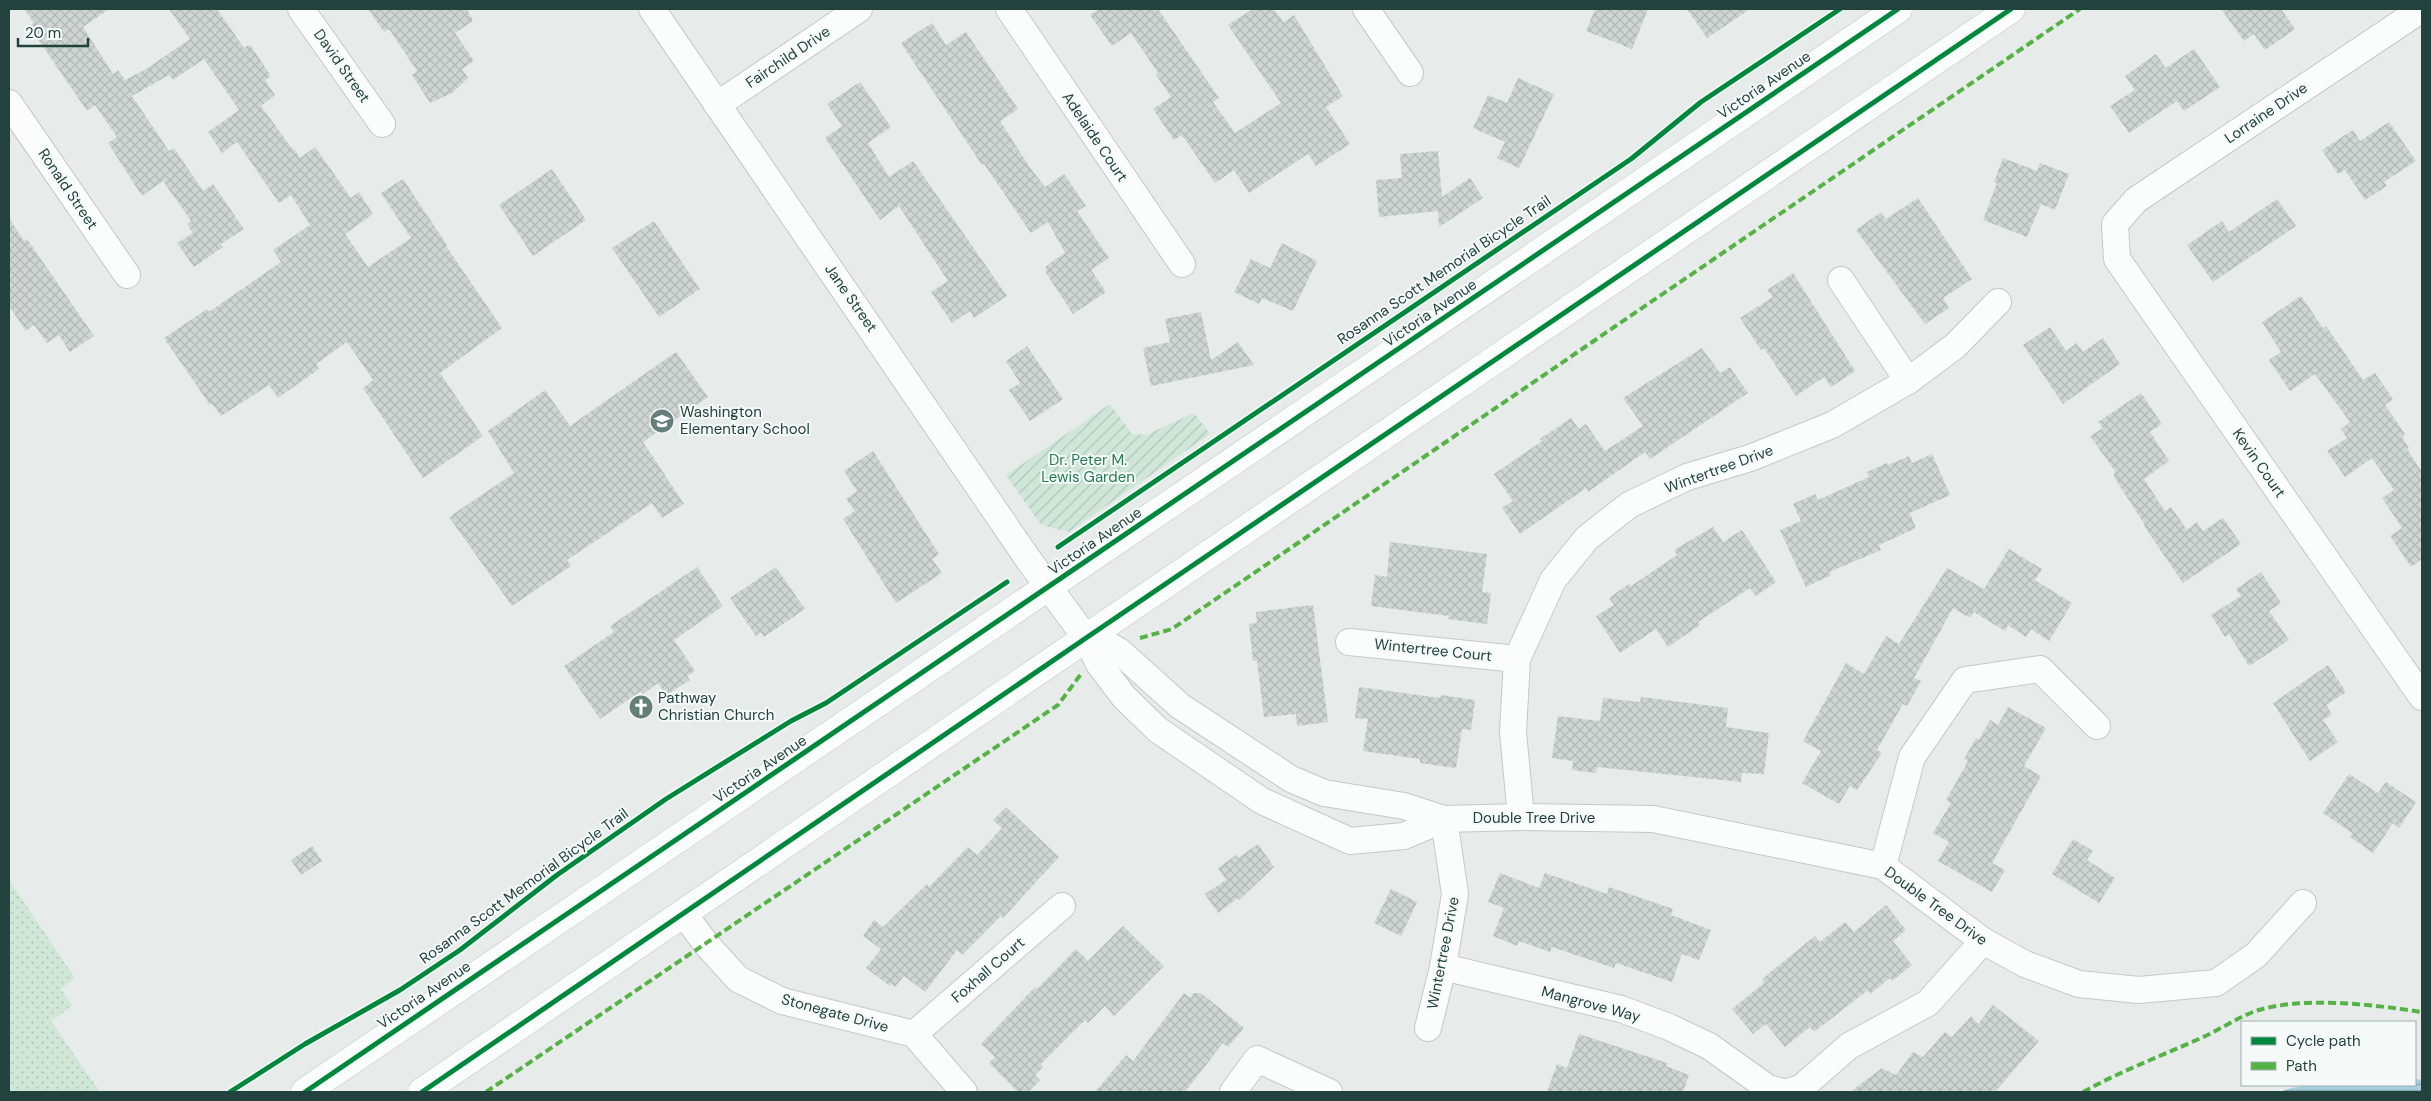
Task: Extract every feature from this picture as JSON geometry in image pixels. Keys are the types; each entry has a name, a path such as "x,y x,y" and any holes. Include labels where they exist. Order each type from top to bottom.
{"main road":[{"name":"Victoria Avenue","path":"305,1092 1898,9"},
{"path":"422,1092 683,912 2011,9"}],"street":[{"name":"David Street","path":"301,9 382,124"},
{"name":"Jane Street","path":"652,9 1048,588"},
{"name":"Fairchild Drive","path":"717,105 859,9"},
{"name":"Adelaide Court","path":"1009,9 1182,264"},
{"path":"1366,9 1410,73"},
{"name":"Lorraine Drive","path":"2115,224 2136,200 2422,9"},
{"name":"Ronald Street","path":"9,103 127,275"},
{"name":"Kevin Court","path":"2115,224 2117,259 2422,697"},
{"path":"1841,280 1908,381"},
{"name":"Wintertree Drive","path":"1521,817 1513,732 1517,659 1553,580 1586,538 1629,505 1687,478 1750,458 1832,425 1908,381 1955,346 1998,302"},
{"name":"Double Tree Drive","path":"1048,588 1086,638 1099,664 1124,697 1158,730 1262,801 1350,841 1404,836 1444,819"},
{"name":"Double Tree Drive","path":"1086,638 1103,642 1119,651 1180,706 1292,779 1324,794 1404,806 1444,819 1521,817 1653,819 1883,866 1983,941 2025,964 2079,984 2139,990 2216,983 2256,955 2303,903"},
{"name":"Wintertree Court","path":"1349,642 1517,659"},
{"path":"1883,866 1912,757 1966,680 2040,669 2097,726"},
{"name":"Wintertree Drive","path":"1428,1028 1443,967 1455,894 1444,819"},
{"name":"Foxhall Court","path":"914,1034 1062,906"},
{"name":"Stonegate Drive","path":"683,912 707,945 738,979 782,1001 914,1034"},
{"path":"1788,1092 1801,1088 1849,1046 1928,1003 1983,941"},
{"name":"Mangrove Way","path":"1443,967 1629,1012 1669,1027 1709,1046 1768,1088 1783,1092"},
{"path":"914,1034 964,1092"},
{"path":"1233,1092 1256,1059 1329,1092"}],"green space":[{"name":"Dr. Peter M. Lewis Garden","path":"1110,404 1132,434 1146,435 1194,413 1210,434 1069,532 1041,525 1006,475"},
{"path":"9,880 75,978 61,989 72,1006 51,1021 100,1092 9,1092"}],"water":[{"path":"2416,1079 2422,1080 2422,1092 2280,1092 2304,1086 2416,1086"}],"building":[{"path":"24,9 109,9 83,27 113,74 118,70 125,80 146,69 190,39 169,9 217,9 244,48 248,45 251,46 269,73 270,77 265,80 275,95 261,106 293,150 300,158 315,147 351,198 359,192 373,214 345,234 368,267 411,238 381,193 403,179 502,328 440,373 483,436 423,478 363,388 373,380 347,342 316,364 319,369 278,398 269,385 221,416 212,404 210,405 164,338 207,309 209,312 281,262 273,250 310,225 291,195 279,203 237,142 222,153 208,132 239,110 204,59 173,80 169,75 132,96 169,151 174,148 203,191 213,184 244,229 221,244 223,247 194,267 177,243 193,233 187,224 191,221 163,181 142,196 108,143 117,137 95,105 87,111 29,26 34,23"},
{"path":"368,9 467,9 473,21 455,33 474,61 462,69 468,78 452,93 430,103 412,75 417,71 389,29 384,32"},
{"path":"1100,9 1158,9 1219,98 1213,102 1235,133 1281,103 1228,25 1253,9 1273,9 1284,22 1294,15 1343,96 1326,107 1350,144 1316,166 1308,154 1249,193 1234,170 1215,183 1182,135 1174,140 1153,109 1171,97 1156,75 1158,73 1131,33 1112,46 1090,15"},
{"path":"1595,9 1648,9 1632,49 1586,31"},
{"path":"1687,9 1750,9 1707,38"},
{"path":"2221,9 2281,9 2295,29 2265,50 2254,34 2244,41"},
{"path":"932,23 946,45 966,32 1018,109 1000,121 1029,166 1045,187 1064,174 1086,206 1077,211 1109,258 1091,270 1106,292 1073,314 1046,273 1046,266 1065,253 1048,222 1031,233 984,164 982,165 901,43"},
{"path":"2194,49 2220,87 2184,111 2177,101 2129,133 2110,106 2135,90 2125,76 2156,54 2166,68"},
{"path":"1518,78 1554,94 1519,168 1497,158 1505,142 1473,128 1488,95 1507,103"},
{"path":"860,82 891,127 868,143 889,177 913,161 1007,296 974,318 970,311 952,323 931,292 948,281 899,206 880,220 825,138 842,126 827,104"},
{"path":"2389,122 2416,161 2384,182 2387,186 2365,200 2345,170 2338,174 2322,150 2353,130 2360,141"},
{"path":"1438,151 1442,197 1470,178 1483,198 1439,227 1438,211 1379,217 1376,180 1402,178 1400,154"},
{"path":"2003,158 2037,171 2040,163 2069,174 2055,210 2041,204 2027,237 1983,220 1997,183 1994,182"},
{"path":"552,169 586,220 533,256 499,205"},
{"path":"1918,198 1972,279 1943,298 1949,308 1925,324 1856,230 1881,212 1886,219"},
{"path":"2277,199 2296,226 2213,282 2187,245 2222,221 2229,232"},
{"path":"9,218 24,241 27,239 94,336 70,352 59,335 47,343 34,325 26,331 9,306"},
{"path":"654,221 700,289 659,317 612,248"},
{"path":"1282,243 1317,261 1293,311 1262,298 1259,304 1234,292 1251,259 1270,268"},
{"path":"1793,273 1855,371 1831,387 1824,377 1796,396 1764,348 1761,350 1740,318 1773,297 1767,290"},
{"path":"2301,296 2323,328 2326,326 2363,380 2375,373 2393,399 2385,405 2405,434 2402,437 2409,448 2407,449 2422,472 2422,559 2411,567 2390,536 2402,528 2382,498 2394,490 2372,458 2345,477 2327,451 2347,438 2341,429 2350,422 2315,374 2290,391 2269,360 2281,352 2262,322"},
{"path":"1201,312 1211,360 1238,342 1254,365 1151,386 1143,348 1170,342 1165,319"},
{"path":"2050,327 2066,351 2077,343 2083,352 2103,338 2120,364 2063,404 2023,345"},
{"path":"1027,346 1063,399 1030,421 1009,390 1020,383 1006,361"},
{"path":"1702,348 1720,373 1730,367 1748,393 1650,459 1645,452 1588,492 1586,488 1520,534 1502,508 1513,501 1494,474 1542,441 1540,439 1571,418 1579,429 1586,424 1605,451 1643,426 1623,398"},
{"path":"676,352 708,397 643,442 684,504 662,518 652,503 567,560 571,566 512,606 449,517 514,473 488,431 545,390 570,426"},
{"path":"2141,393 2162,424 2150,432 2169,461 2144,479 2165,511 2171,507 2187,530 2197,522 2203,531 2223,518 2241,544 2183,583 2144,526 2114,477 2115,471 2090,436 2103,428 2098,422"},
{"path":"873,451 939,554 932,559 942,573 896,603 843,519 855,511 846,499 857,491 844,471"},
{"path":"1932,454 1950,495 1910,513 1916,528 1879,545 1881,550 1829,572 1831,575 1806,587 1780,530 1801,521 1793,504 1815,494 1818,500 1869,477 1867,472 1887,463 1888,465 1909,456 1912,463"},
{"path":"1713,527 1723,542 1742,530 1776,582 1756,596 1750,588 1698,622 1700,625 1668,647 1656,629 1620,653 1596,616 1614,605 1609,598 1629,584 1631,586 1677,555 1674,550"},
{"path":"1390,542 1487,554 1482,592 1491,593 1487,624 1448,619 1449,616 1371,606 1375,575 1387,577"},
{"path":"2009,549 2042,569 2035,580 2072,603 2049,641 2031,629 2026,637 2008,625 2005,631 1974,612 1970,618 1953,608 1914,678 1921,681 1907,706 1903,704 1877,750 1882,753 1857,790 1850,786 1839,804 1802,783 1821,751 1803,741 1846,663 1864,674 1886,636 1899,644 1947,568 1984,589"},
{"path":"697,567 723,606 674,640 695,671 687,676 690,680 666,695 658,683 643,694 641,691 600,719 564,666 614,632 610,626"},
{"path":"776,567 805,609 764,637 761,633 756,636 730,598"},
{"path":"2261,572 2281,603 2269,611 2289,640 2249,666 2229,634 2225,637 2211,615 2241,596 2236,589"},
{"path":"1313,605 1328,722 1297,726 1296,714 1264,717 1257,661 1253,661 1249,624 1257,623 1256,612"},
{"path":"2328,665 2346,692 2326,705 2332,714 2323,720 2338,742 2310,761 2273,703"},
{"path":"1359,687 1440,698 1441,695 1475,700 1471,730 1462,729 1456,768 1420,763 1420,759 1363,751 1368,719 1355,718"},
{"path":"1641,697 1728,708 1726,727 1769,733 1764,774 1742,773 1741,782 1597,767 1596,773 1572,770 1573,761 1552,758 1558,716 1600,721 1603,698 1640,702"},
{"path":"2008,707 2046,728 2024,766 2041,776 1992,863 2005,870 1992,892 1938,861 1949,842 1933,833 1951,803 1946,800 1968,761 1964,759 1976,738 1979,740 1990,720 1998,725"},
{"path":"2349,774 2378,793 2386,782 2416,802 2399,828 2393,823 2373,853 2350,837 2352,833 2323,813"},
{"path":"1006,807 1059,857 1003,918 1001,916 962,955 957,950 925,992 904,976 895,987 892,984 890,986 866,968 881,949 863,936 874,920 883,927 927,884 929,887 968,847 977,855 1002,828 993,820"},
{"path":"2073,839 2093,851 2087,860 2115,878 2099,903 2052,874"},
{"path":"1258,844 1274,867 1239,900 1238,898 1218,913 1205,894 1226,880 1218,868 1236,855 1238,858"},
{"path":"312,846 322,861 301,875 291,860"},
{"path":"1500,873 1539,888 1545,873 1607,894 1609,887 1673,909 1671,915 1711,930 1699,960 1682,954 1672,982 1616,963 1614,968 1552,947 1550,952 1519,941 1517,946 1493,936 1504,908 1488,902"},
{"path":"1391,889 1417,902 1401,936 1374,923"},
{"path":"1886,905 1906,930 1893,941 1912,965 1892,981 1890,978 1870,994 1868,990 1814,1032 1810,1027 1785,1047 1766,1024 1753,1034 1732,1009 1764,983 1762,979 1815,936 1820,942 1845,922 1854,932"},
{"path":"1123,926 1164,966 1114,1016 1105,1006 1088,1023 1085,1020 1041,1064 1043,1067 1035,1075 1040,1080 1028,1092 1018,1092 989,1063 995,1057 981,1044 1035,987 1037,989 1076,949 1088,961"},
{"path":"1184,993 1190,998 1194,993 1201,993 1244,1028 1228,1047 1223,1043 1185,1092 1095,1092 1126,1055 1133,1061"},
{"path":"1993,1005 2039,1041 1995,1092 1850,1092 1882,1068 1896,1075 1913,1052 1923,1057 1945,1032 1952,1037 1971,1016 1978,1024"},
{"path":"1579,1034 1667,1063 1666,1066 1689,1075 1683,1092 1547,1092 1557,1064 1567,1068"}],"marked path":[{"path":"1140,638 1172,629 2080,9"},
{"path":"486,1092 1058,705 1081,674"},
{"path":"2083,1092 2259,1010 2298,1003 2340,1003 2422,1012"}],"cycle path":[{"name":"Rosanna Scott Memorial Bicycle Trail","path":"1058,547 1631,159 1701,102 1840,9"},
{"path":"305,1092 1898,9"},
{"path":"422,1092 2011,9"},
{"name":"Rosanna Scott Memorial Bicycle Trail","path":"230,1092 305,1044 400,990 460,950 557,875 666,799 791,721 826,703 1007,582"}],"place":[{"name":"Washington Elementary School","path":"662,421"},
{"name":"Pathway Christian Church","path":"641,707"}]}
